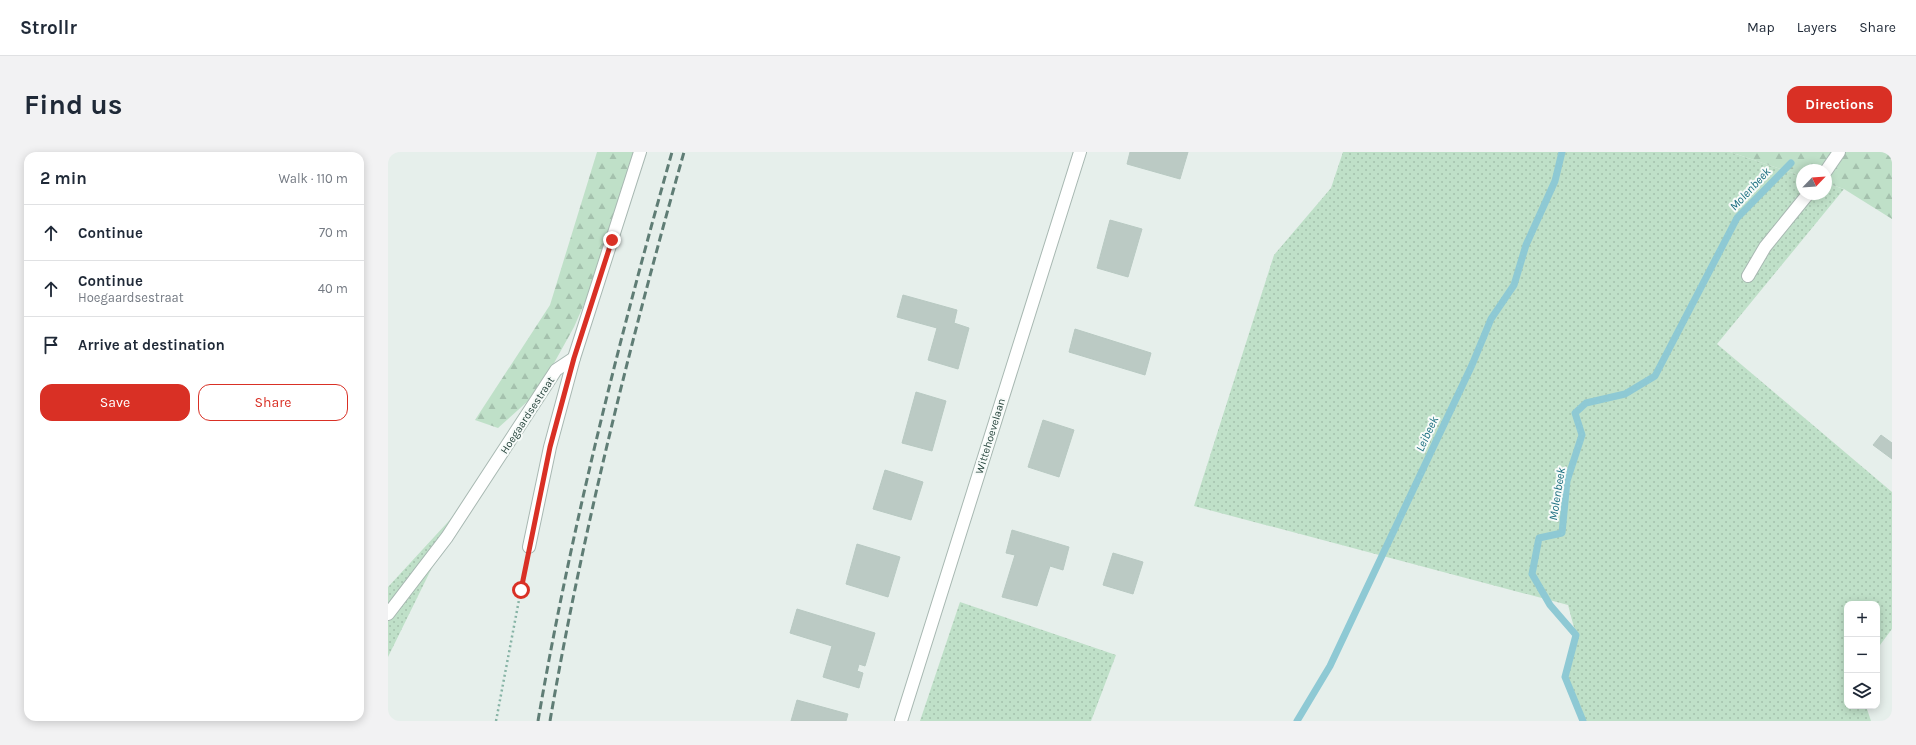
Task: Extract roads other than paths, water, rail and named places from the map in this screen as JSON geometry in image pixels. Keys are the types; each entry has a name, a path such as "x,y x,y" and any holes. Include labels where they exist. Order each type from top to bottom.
{"street":[{"path":"529,547 550,447 574,358 640,152"},
{"name":"Wittehoevelaan","path":"900,721 1080,152"},
{"path":"1830,164 1839,152"},
{"path":"1748,276 1765,247 1803,200"},
{"name":"Hoegaardsestraat","path":"388,614 447,537 556,370 574,358"}],"waterway":[{"name":"Leibeek","path":"1297,721 1330,666 1472,365 1491,319 1514,285 1526,245 1555,181 1562,152"},
{"name":"Molenbeek","path":"1583,721 1565,677 1576,635 1550,605 1532,574 1539,538 1562,533 1567,481 1582,435 1575,413 1586,403 1625,394 1655,376 1737,218 1791,163"}],"railway":[{"path":"538,721 565,578 581,506 633,293 672,152"},
{"path":"550,721 577,578 593,506 645,293 684,152"}]}
